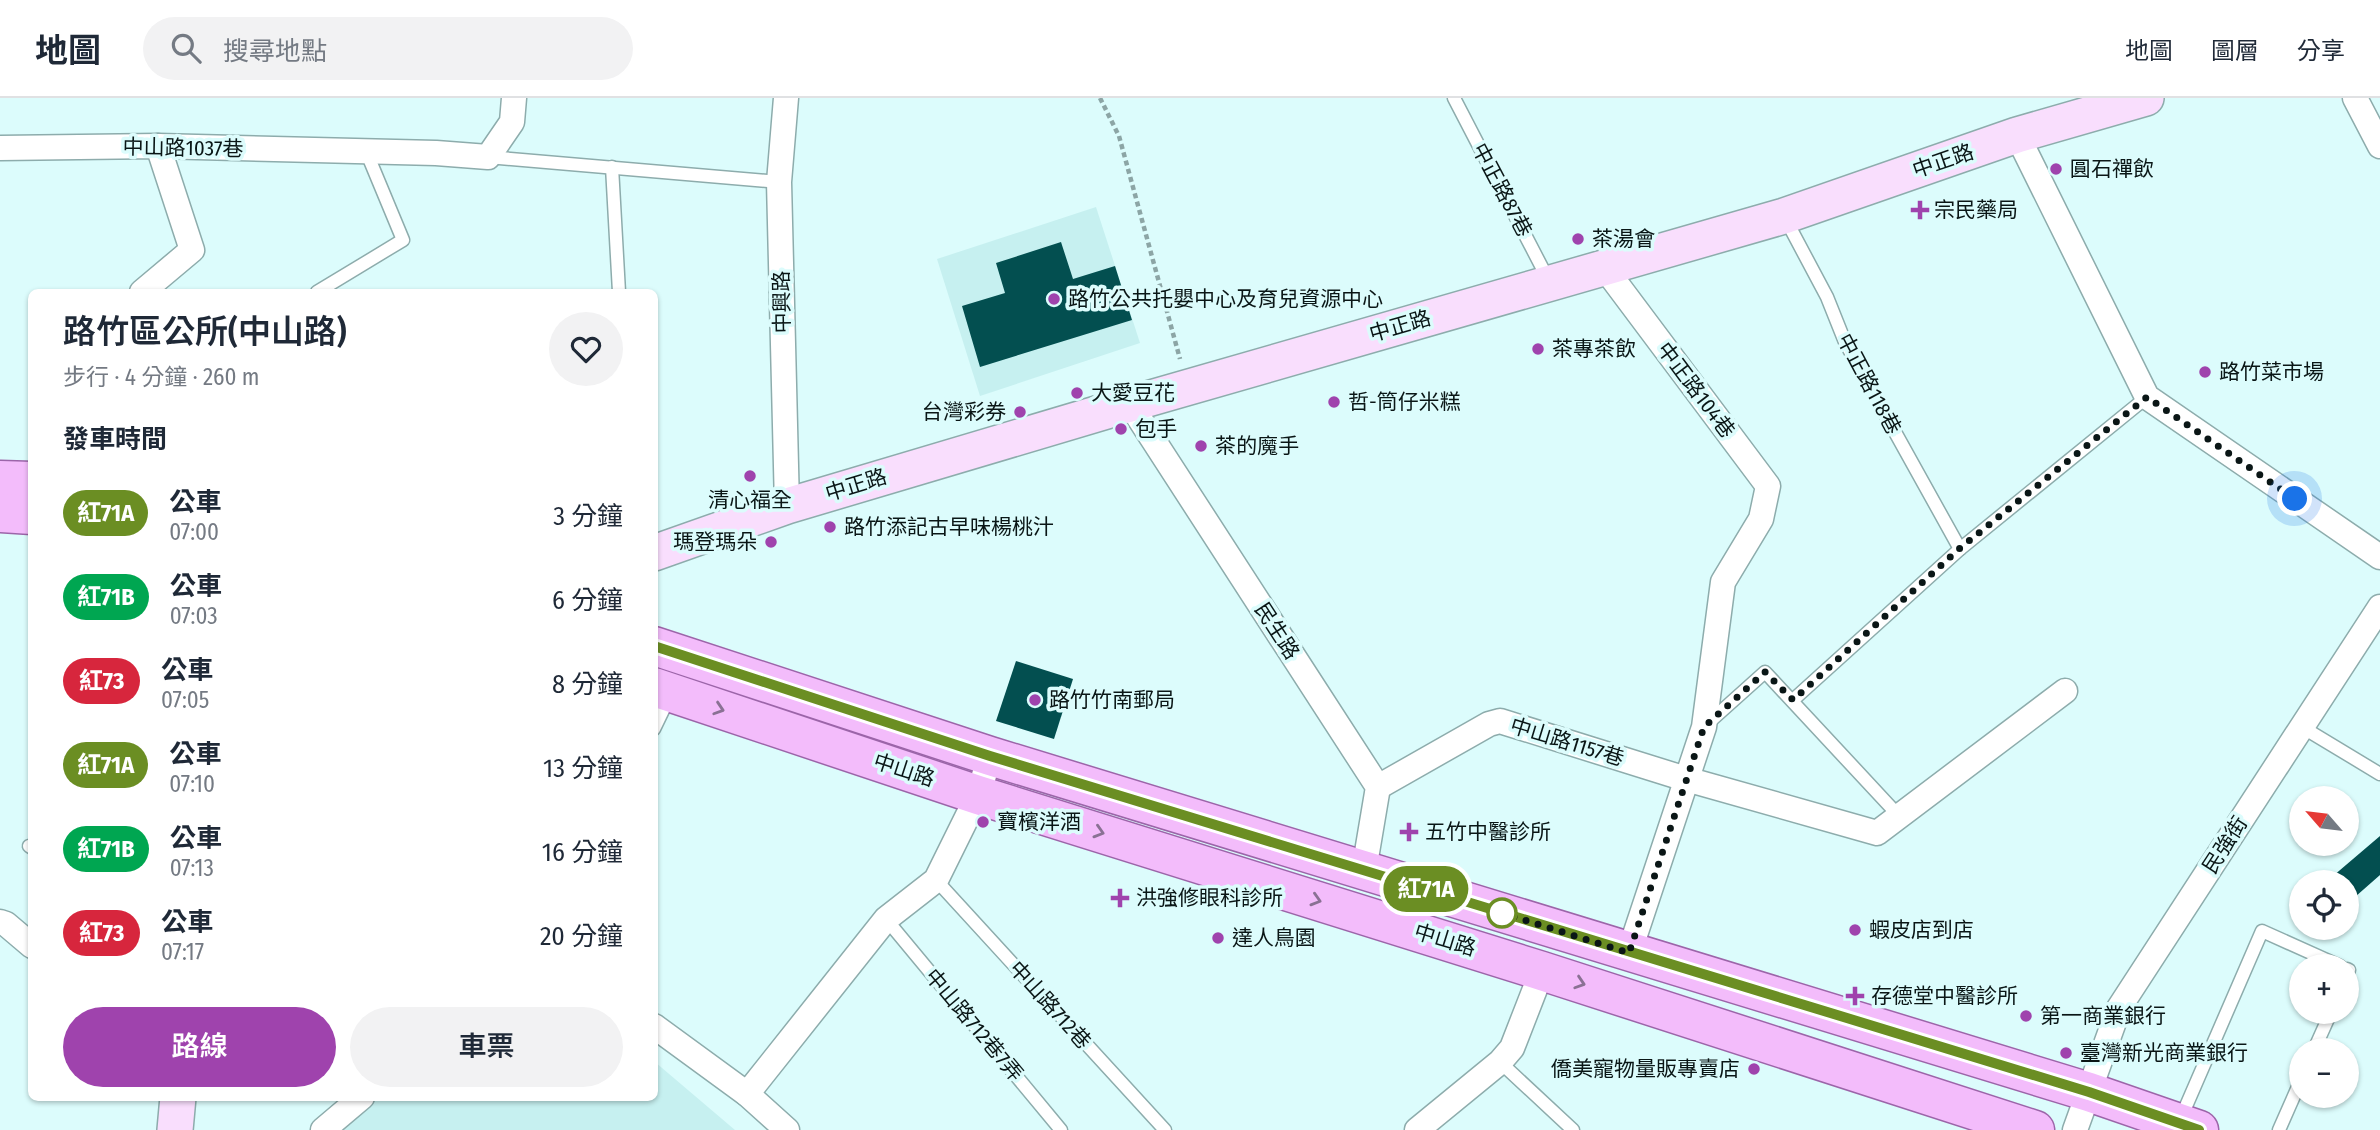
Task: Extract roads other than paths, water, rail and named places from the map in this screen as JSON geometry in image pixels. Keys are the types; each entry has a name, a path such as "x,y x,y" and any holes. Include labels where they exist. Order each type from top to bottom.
{"main road":[{"path":"0,480 28,481"},
{"path":"0,513 28,515"},
{"name":"中山路","path":"658,647 990,756 2089,1092 2189,1127"},
{"name":"中山路","path":"663,690 978,795 1542,971 2035,1130"}],"street":[{"path":"488,157 512,122 514,98"},
{"name":"中興路","path":"786,98 779,182 787,506"},
{"name":"中正路","path":"658,552 787,506 1187,387 1784,216 2017,135 2146,98"},
{"path":"2355,98 2380,146"},
{"path":"2017,135 2147,397 2380,557"},
{"path":"146,289 192,250 158,146"},
{"name":"中山路1037巷","path":"0,148 158,146 436,153 488,157"},
{"name":"中正路104巷","path":"1604,267 1768,486 1761,519 1723,582 1704,727"},
{"name":"民生路","path":"1130,404 1378,787"},
{"name":"民強街","path":"2074,1130 2119,1008 2380,607"},
{"name":"中山路1157巷","path":"1378,787 1489,724 1500,721 1686,779 1877,833 2065,691"},
{"path":"1629,953 1704,727"},
{"path":"747,1094 886,919 936,880 978,795 990,756"},
{"path":"1364,870 1378,787"},
{"path":"0,922 28,937"},
{"path":"1417,1130 1500,1062 1512,1048 1542,971"},
{"path":"658,1029 747,1094 787,1130"},
{"path":"175,1130 178,1101"},
{"path":"323,1130 357,1101"}],"lane":[{"name":"中正路87巷","path":"1454,98 1550,282"},
{"path":"322,289 403,240 366,151"},
{"name":"中山路1037巷","path":"488,157 779,182"},
{"path":"612,167 619,289"},
{"name":"中正路118巷","path":"1784,216 1827,298 1845,342 1959,549"},
{"path":"1793,700 1959,549 2147,397"},
{"path":"1704,727 1765,672 1898,815"},
{"path":"658,712 663,690"},
{"path":"2302,727 2380,774"},
{"name":"中山路712巷","path":"936,880 1164,1130"},
{"name":"中山路712巷7弄","path":"886,919 1061,1130"},
{"path":"2189,1127 2262,931 2313,954"},
{"path":"1500,1062 1573,1130"},
{"path":"2279,1130 2289,1107"}],"place":[{"name":"圓石禪飲","path":"2056,169"},
{"name":"宗民藥局","path":"1920,210"},
{"name":"茶湯會","path":"1578,239"},
{"name":"路竹公共托嬰中心及育兒資源中心","path":"1054,299"},
{"name":"茶專茶飲","path":"1538,349"},
{"name":"路竹菜市場","path":"2205,372"},
{"name":"大愛豆花","path":"1077,393"},
{"name":"哲-筒仔米糕","path":"1334,402"},
{"name":"台灣彩券","path":"1020,412"},
{"name":"包手","path":"1121,429"},
{"name":"茶的魔手","path":"1201,446"},
{"name":"清心福全","path":"750,476"},
{"name":"路竹添記古早味楊桃汁","path":"830,527"},
{"name":"瑪登瑪朵","path":"771,542"},
{"name":"路竹竹南郵局","path":"1035,700"},
{"name":"寶檳洋酒","path":"983,822"},
{"name":"五竹中醫診所","path":"1409,832"},
{"name":"洪強修眼科診所","path":"1120,898"},
{"name":"蝦皮店到店","path":"1855,930"},
{"name":"達人鳥園","path":"1218,938"},
{"name":"存德堂中醫診所","path":"1855,996"},
{"name":"第一商業銀行","path":"2026,1016"},
{"name":"臺灣新光商業銀行","path":"2066,1053"},
{"name":"僑美寵物量販專賣店","path":"1754,1069"}]}
